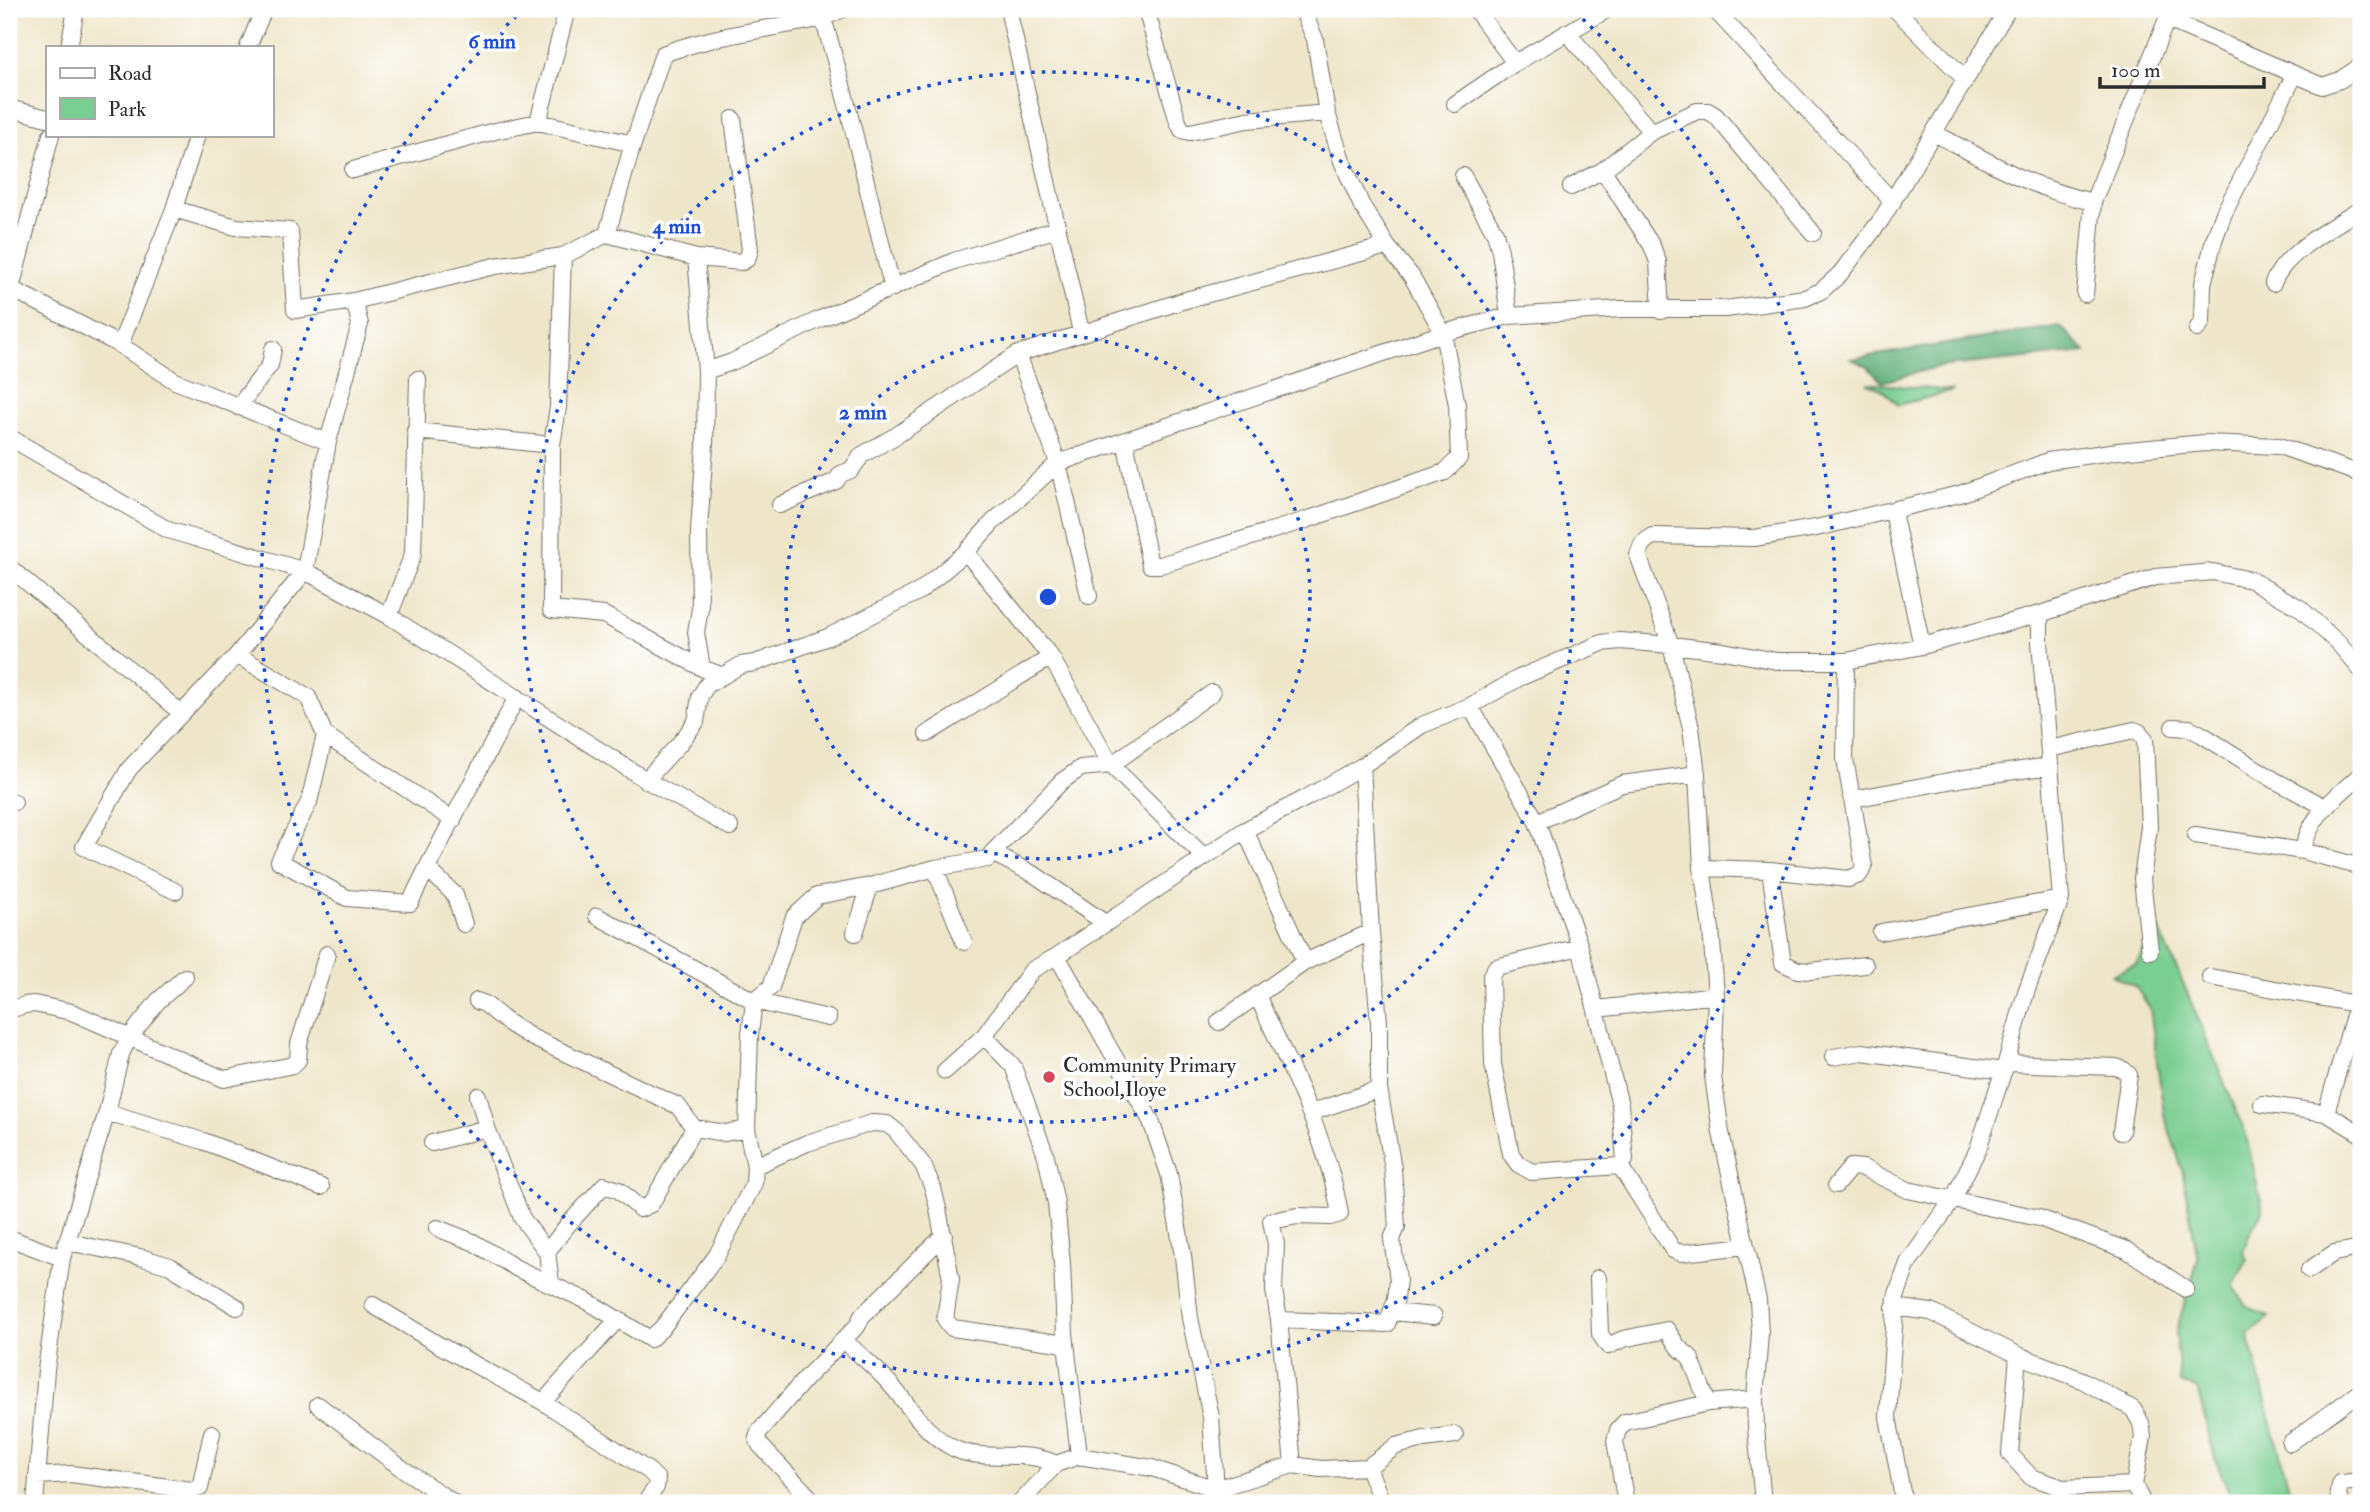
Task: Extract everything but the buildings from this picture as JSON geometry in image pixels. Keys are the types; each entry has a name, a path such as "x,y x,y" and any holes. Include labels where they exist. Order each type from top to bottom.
{"street":[{"path":"69,46 76,9"},
{"path":"248,46 264,9"},
{"path":"538,122 567,9"},
{"path":"607,234 663,54 755,31 823,19 843,9"},
{"path":"1008,9 1081,332"},
{"path":"1146,9 1182,130 1190,132 1247,120 1327,113"},
{"path":"1125,440 1150,565 1160,565 1207,552 1445,472 1459,458 1457,405 1443,333 1412,277 1387,246 1361,204 1342,161 1327,113 1315,39 1302,9"},
{"path":"1475,9 1515,63"},
{"path":"1455,104 1515,63 1608,9"},
{"path":"1714,9 1893,202"},
{"path":"1895,9 1965,79"},
{"path":"646,780 696,722 699,695 707,685 741,665 755,663 828,637 920,592 966,552 993,522 1058,463 1443,333 1509,316 1597,310 1726,309 1805,298 1821,291 1840,274 1893,202 2005,10"},
{"path":"2085,294 2093,202 2169,15 2294,76 2322,86 2340,80 2361,66"},
{"path":"823,19 893,288"},
{"path":"1567,32 1651,132"},
{"path":"2197,329 2202,322 2203,284 2221,222 2253,153 2294,76"},
{"path":"9,108 46,118"},
{"path":"1571,187 1603,170 1651,132 1698,111 1708,111 1716,116 1813,233"},
{"path":"174,209 236,227 290,231 295,310 354,302 495,266 564,257 607,234 695,258 742,262 750,250 733,119"},
{"path":"353,170 538,122 633,144"},
{"path":"1934,133 2011,176 2062,196 2093,202"},
{"path":"51,136 10,293 120,345 175,381 328,442"},
{"path":"120,345 174,209 197,136"},
{"path":"1603,170 1652,246 1658,262 1661,311"},
{"path":"1463,176 1495,233 1509,316"},
{"path":"2273,283 2282,266 2290,258 2361,209"},
{"path":"706,371 732,362 818,320 954,261 1057,229"},
{"path":"780,505 836,481 841,474 851,470 862,455 897,435 1018,354 1182,301 1387,246"},
{"path":"564,257 558,407 552,445 551,610 604,615 702,668 723,676"},
{"path":"695,258 706,371 705,446 699,530 700,609 696,632 702,668"},
{"path":"175,891 84,847 120,780 237,655 304,571 328,442 360,324 354,302"},
{"path":"238,407 270,365 274,349"},
{"path":"1018,354 1058,463 1089,596"},
{"path":"389,616 413,554 418,379"},
{"path":"415,431 552,445"},
{"path":"9,437 168,530 304,571 389,616 646,780 730,827"},
{"path":"1763,1503 1755,1399 1760,1333 1758,1300 1721,1133 1713,1076 1716,995 1711,929 1702,868 1697,774 1691,728 1671,645 1638,555 1642,544 1652,536 1754,538 1816,528 1893,512 1960,494 2048,461 2118,451 2205,443 2279,446 2361,474"},
{"path":"1893,512 1922,646"},
{"path":"966,552 1051,657 1111,765 1203,856"},
{"path":"9,567 181,713"},
{"path":"945,1071 984,1036 1032,970 1058,956 1203,856 1362,766 1422,725 1470,706 1519,678 1602,643 1620,641 1671,645 1777,661 1846,661 1922,646 2040,614 2156,577 2213,572 2251,580 2300,608 2339,644 2361,670"},
{"path":"1904,1503 1888,1417 1894,1307 1899,1285 1909,1263 1952,1201 1978,1149 2026,992 2061,899 2040,614"},
{"path":"237,655 308,697 326,735 453,820"},
{"path":"927,734 1051,657"},
{"path":"1702,868 1770,870 1848,879 1858,875 1864,867 1845,758 1846,661"},
{"path":"437,1228 473,1242 516,1268 597,1306 650,1339 662,1328 718,1255 754,1183 755,1166 747,1129 750,1034 754,1001 771,987 794,917 817,896 870,886 935,868 988,859 1062,781 1081,768 1111,765 1212,693"},
{"path":"326,735 309,802 278,861 347,898 410,903 517,697"},
{"path":"1470,706 1537,822 1580,947 1620,1105 1625,1160 1620,1166 1532,1172 1518,1164 1511,1154 1493,1064 1491,976 1496,967 1580,947"},
{"path":"2173,727 2189,728 2276,782 2325,807"},
{"path":"2049,749 2134,730 2145,739 2149,827 2142,879 2150,951"},
{"path":"1279,1320 1387,1324 1396,1299 1398,1279 1392,1239 1397,1227 1393,1169 1379,1089 1379,1022 1362,766"},
{"path":"1853,799 1965,778 2050,766"},
{"path":"1537,822 1622,784 1697,774"},
{"path":"2303,851 2306,835 2325,807 2361,774"},
{"path":"1245,830 1305,962"},
{"path":"2195,835 2303,851 2361,867"},
{"path":"992,853 1035,875 1105,923"},
{"path":"427,868 456,895 464,924"},
{"path":"935,868 964,942"},
{"path":"1770,870 1783,963 1798,970 1810,971 1866,965"},
{"path":"855,933 870,886"},
{"path":"1881,932 2061,899"},
{"path":"597,916 754,1001 828,1018"},
{"path":"1219,1022 1305,962 1371,932"},
{"path":"9,1010 34,1004 64,1010 224,1079 293,1065 298,1060 299,1044 327,954"},
{"path":"1058,956 1150,1121 1169,1174 1190,1318 1211,1417 1216,1489 1208,1503"},
{"path":"35,1503 48,1346 62,1258 107,1112 121,1054 129,1038 158,1001 185,976"},
{"path":"2210,977 2359,1005 2326,1113"},
{"path":"1257,995 1310,1113 1340,1214 1330,1217 1298,1216 1271,1221 1276,1244 1274,1290 1293,1465"},
{"path":"1597,1009 1716,995"},
{"path":"477,1002 485,1004 531,1037 678,1106 694,1128 725,1133 747,1129"},
{"path":"984,1036 1013,1066 1046,1156 1056,1203 1066,1344 1079,1456"},
{"path":"1833,1057 1862,1052 2005,1067 2116,1067 2129,1075 2121,1132"},
{"path":"1310,1113 1379,1089"},
{"path":"478,1096 487,1128 522,1218 547,1252 551,1283"},
{"path":"2262,1104 2326,1113 2361,1134"},
{"path":"107,1112 203,1141 321,1187"},
{"path":"755,1166 807,1143 872,1123 887,1124 896,1131 923,1165 933,1188 951,1279 945,1319 947,1324 951,1328 1066,1344"},
{"path":"432,1143 487,1128"},
{"path":"547,1252 604,1185 619,1190 640,1209 651,1204 694,1128"},
{"path":"1620,1166 1673,1250 1681,1252 1746,1246"},
{"path":"1836,1185 1851,1167 1863,1168 1908,1190 2039,1218 2127,1250 2186,1289"},
{"path":"815,1503 760,1445 757,1438 759,1432 805,1379 844,1340 862,1316 944,1236"},
{"path":"9,1238 62,1258"},
{"path":"68,1242 170,1266 237,1307"},
{"path":"2309,1270 2334,1253 2361,1248"},
{"path":"1598,1278 1600,1334 1608,1346 1623,1339 1667,1330 1678,1347 1690,1357 1708,1403"},
{"path":"373,1305 543,1402 649,1471 656,1479 656,1487 645,1503"},
{"path":"1894,1307 1931,1312 2018,1355 2082,1380 2133,1409 2141,1423 2143,1437 2134,1485 2143,1503"},
{"path":"1392,1312 1434,1316"},
{"path":"543,1402 617,1320"},
{"path":"844,1340 886,1379 916,1419 954,1448 974,1453 1034,1456 1056,1464"},
{"path":"2018,1355 2010,1454 2031,1477 2063,1488 2134,1485"},
{"path":"2290,1443 2361,1391"},
{"path":"1626,1503 1615,1441 1618,1430 1625,1422 1708,1403 1755,1399"},
{"path":"318,1405 400,1467 454,1503"},
{"path":"37,1475 71,1474 192,1490 201,1488 212,1433"},
{"path":"1020,1503 1056,1464 1079,1456 1152,1468 1216,1489 1293,1465 1321,1469 1368,1467 1396,1446 1455,1435"},
{"path":"1368,1467 1382,1503"},
{"path":"2340,1503 2338,1492 2341,1483 2361,1481"}],"green space":[{"path":"2060,326 2086,352 1937,367 1882,382 1867,366 1851,359"},
{"path":"1867,383 1953,391 1898,405 1883,390"},
{"path":"2154,918 2245,1132 2263,1210 2243,1251 2247,1260 2233,1285 2245,1305 2269,1317 2248,1334 2293,1503 2234,1503 2215,1459 2197,1388 2180,1383 2176,1331 2198,1260 2182,1169 2164,1114 2150,1008 2135,986 2112,975 2136,964 2150,939"}],"place":[{"name":"Community Primary School,Iloye","path":"1049,1077"}]}
